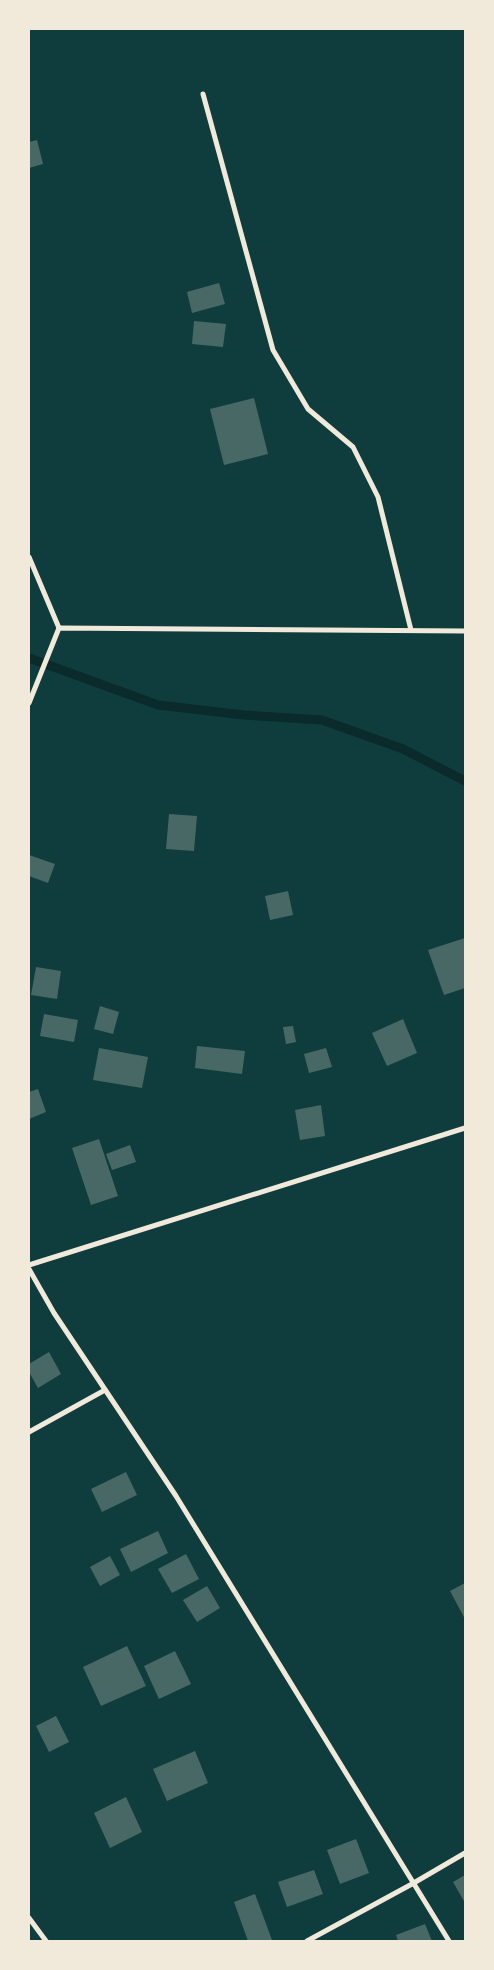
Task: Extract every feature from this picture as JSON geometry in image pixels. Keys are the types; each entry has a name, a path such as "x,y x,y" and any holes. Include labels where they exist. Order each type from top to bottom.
{"street":[{"path":"203,94 273,350 308,410 352,447 378,498 411,630"},
{"path":"29,557 59,628 29,703"},
{"path":"59,628 465,631"},
{"path":"449,1941 412,1884 176,1496 54,1313 29,1267 465,1128"},
{"path":"29,1432 105,1390"},
{"path":"307,1941 465,1853"},
{"path":"29,1918 46,1941"}],"building":[{"path":"37,140 43,164 29,168 29,142"},
{"path":"219,283 225,304 192,313 187,292"},
{"path":"194,321 226,324 223,347 192,344"},
{"path":"254,398 268,454 224,465 210,409"},
{"path":"169,814 197,816 194,851 166,849"},
{"path":"29,855 55,864 48,883 29,876"},
{"path":"288,891 293,915 270,920 265,896"},
{"path":"465,938 465,988 444,995 428,950"},
{"path":"36,967 61,971 57,999 31,995"},
{"path":"100,1006 119,1012 113,1034 94,1029"},
{"path":"44,1014 78,1020 74,1042 40,1036"},
{"path":"403,1019 417,1053 387,1066 372,1033"},
{"path":"293,1026 296,1042 286,1044 283,1027"},
{"path":"197,1046 245,1051 242,1074 195,1068"},
{"path":"99,1048 148,1057 142,1088 93,1080"},
{"path":"326,1048 332,1067 309,1073 304,1054"},
{"path":"38,1089 46,1112 29,1119 29,1092"},
{"path":"321,1105 325,1136 300,1140 295,1110"},
{"path":"99,1139 118,1196 91,1205 72,1148"},
{"path":"130,1145 136,1162 112,1170 106,1154"},
{"path":"49,1352 61,1374 38,1388 29,1372 29,1364"},
{"path":"126,1472 137,1495 102,1512 91,1489"},
{"path":"158,1531 168,1553 131,1572 120,1549"},
{"path":"186,1554 199,1579 172,1593 158,1569"},
{"path":"110,1556 120,1575 100,1586 90,1567"},
{"path":"465,1583 465,1619 450,1591"},
{"path":"207,1586 220,1608 197,1622 183,1600"},
{"path":"127,1646 146,1686 101,1706 83,1667"},
{"path":"175,1651 191,1684 159,1699 144,1666"},
{"path":"56,1716 69,1742 49,1752 36,1726"},
{"path":"195,1751 208,1783 167,1801 153,1769"},
{"path":"126,1797 142,1832 110,1848 94,1813"},
{"path":"356,1839 369,1873 340,1884 327,1850"},
{"path":"314,1870 323,1894 287,1907 278,1882"},
{"path":"465,1875 465,1903 453,1882"},
{"path":"255,1894 272,1940 248,1941 234,1902"},
{"path":"425,1924 432,1941 398,1941 396,1935"}],"waterway":[{"path":"29,658 158,705 244,715 322,720 403,749 465,781"}]}
